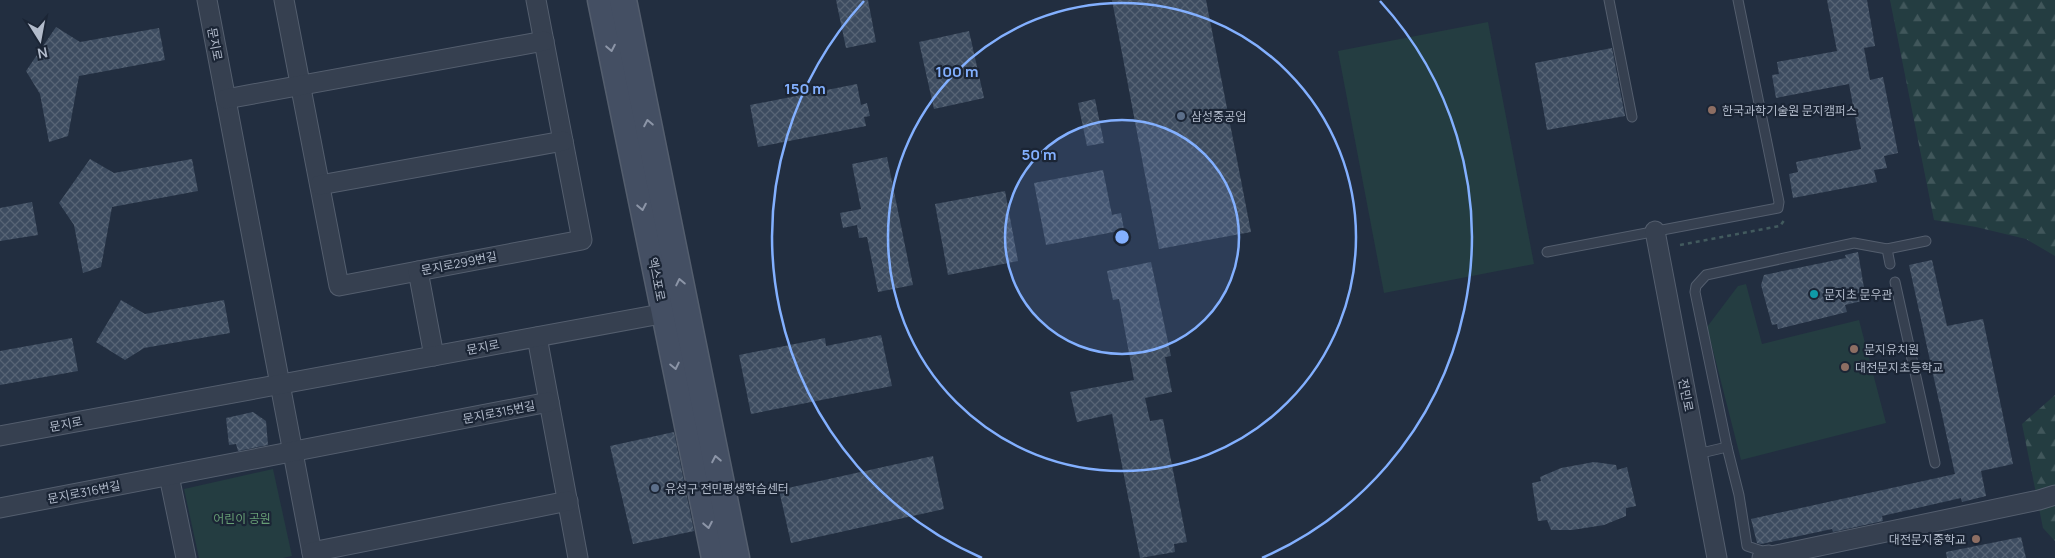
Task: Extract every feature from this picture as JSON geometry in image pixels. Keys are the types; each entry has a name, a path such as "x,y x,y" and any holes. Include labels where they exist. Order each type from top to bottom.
{"main road":[{"name":"엑스포로","path":"601,0 736,558"},
{"name":"엑스포로","path":"623,0 715,558"}],"street":[{"name":"문지로","path":"206,0 313,555 568,501"},
{"name":"문지로299번길","path":"284,0 339,286 582,240 536,0"},
{"path":"226,99 544,41"},
{"path":"320,185 563,141"},
{"name":"전민로","path":"1656,231 1718,558"},
{"path":"418,271 434,356"},
{"name":"문지로","path":"0,436 675,311"},
{"path":"537,337 549,402"},
{"name":"문지로315번길","path":"293,452 549,402 578,558"},
{"name":"문지로316번길","path":"0,508 293,452"},
{"path":"169,476 186,558"},
{"path":"1762,558 2055,496"}],"lane":[{"path":"1609,0 1632,117"},
{"path":"1547,252 1778,208 1779,202 1769,149 1738,0"},
{"path":"1817,540 1762,551 1748,546 1739,495 1695,292 1700,280 1706,275 1854,242 1887,249 1926,241"},
{"path":"1887,249 1890,264"},
{"path":"1894,282 1935,463"},
{"path":"1697,454 1728,447"}],"green space":[{"path":"1890,0 2055,0 2055,256 2026,239 1976,227 1934,220"},
{"path":"1488,22 1534,264 1384,293 1338,51"},
{"path":"1746,284 1762,344 1859,320 1886,423 1741,460 1707,327 1738,286"},
{"path":"2055,395 2055,541 2043,528 2022,424"},
{"name":"어린이 공원","path":"273,469 292,556 283,558 199,558 184,489"}],"building":[{"path":"836,0 868,0 876,42 846,48"},
{"name":"삼성중공업","path":"1112,0 1206,0 1251,232 1159,249"},
{"path":"1827,0 1867,0 1875,46 1864,48 1870,80 1883,77 1898,153 1884,156 1887,168 1874,170 1877,182 1793,198 1789,174 1798,172 1796,162 1861,149 1849,84 1776,98 1772,75 1779,74 1777,62 1837,51"},
{"path":"56,27 80,42 159,28 165,60 79,76 68,136 49,142 40,94 26,71"},
{"path":"969,31 984,98 934,109 919,42"},
{"path":"1612,48 1625,116 1547,130 1535,63"},
{"path":"857,84 861,105 867,103 870,116 864,117 866,126 758,147 750,105"},
{"path":"1095,99 1104,143 1087,146 1078,103"},
{"path":"887,157 913,285 878,292 867,237 859,238 857,225 843,228 840,213 861,209 852,164"},
{"path":"90,159 114,173 192,159 198,191 112,207 101,267 83,273 74,225 59,203"},
{"path":"1103,170 1112,215 1121,213 1124,230 1046,245 1034,183"},
{"path":"1005,191 1018,261 948,275 935,204"},
{"path":"32,202 38,235 0,241 0,208"},
{"name":"문지초 문우관","path":"1858,252 1866,300 1845,305 1847,312 1778,329 1777,324 1772,325 1761,285 1764,275 1846,258 1845,255"},
{"path":"1932,260 1947,326 1983,319 2013,464 1981,471 1986,496 1962,502 1961,498 1882,516 1883,521 1833,532 1832,529 1761,544 1757,543 1751,519 1955,474 1909,265"},
{"path":"1151,262 1171,356 1165,357 1172,392 1145,398 1150,421 1163,419 1187,542 1174,544 1175,552 1140,558 1112,414 1077,422 1070,392 1134,380 1119,299 1113,300 1107,271"},
{"path":"121,300 145,314 224,300 230,333 144,348 125,360 96,342"},
{"path":"881,335 892,386 751,414 739,355 825,338 826,346"},
{"path":"72,338 78,371 0,385 0,351"},
{"path":"253,412 266,421 268,445 238,451 236,444 229,445 226,418"},
{"name":"유성구 전민평생학습센터","path":"674,432 694,531 633,544 610,446"},
{"path":"933,456 944,509 791,543 779,490"},
{"path":"1594,462 1616,465 1617,470 1627,467 1636,506 1626,508 1626,516 1604,525 1572,530 1551,530 1547,520 1538,521 1532,483 1541,481 1540,477 1561,468"},
{"path":"2021,537 2026,558 1947,558 1946,552"}],"place":[{"name":"한국과학기술원 문지캠퍼스","path":"1712,110"},
{"name":"삼성중공업","path":"1181,116"},
{"name":"문지초 문우관","path":"1814,294"},
{"name":"문지유치원","path":"1854,349"},
{"name":"대전문지초등학교","path":"1845,367"},
{"name":"유성구 전민평생학습센터","path":"655,488"},
{"name":"대전문지중학교","path":"1976,539"}]}
